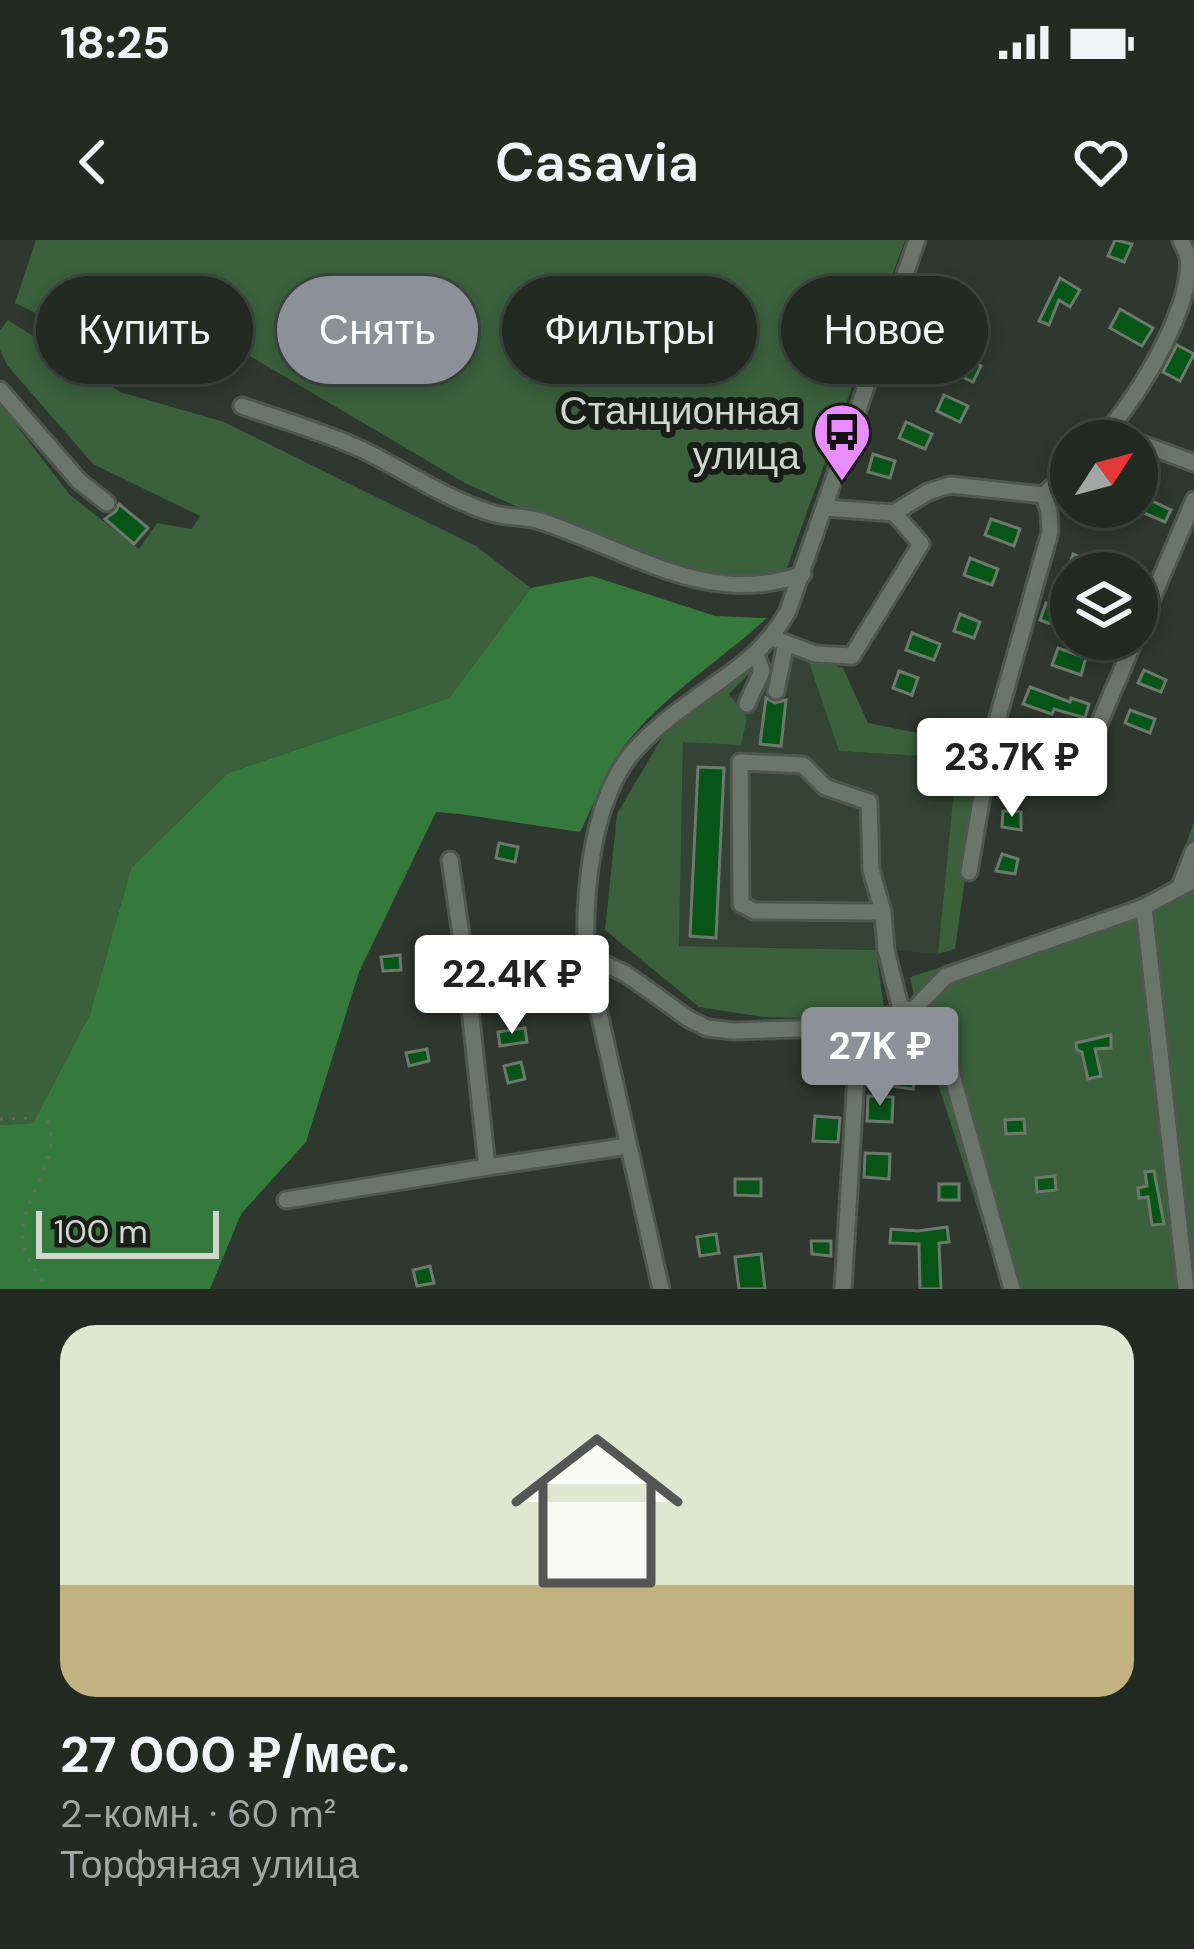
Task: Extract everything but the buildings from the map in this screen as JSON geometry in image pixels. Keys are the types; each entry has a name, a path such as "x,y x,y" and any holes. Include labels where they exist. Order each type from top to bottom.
{"street":[{"path":"776,691 779,640 788,611 917,240"},
{"path":"1115,420 1175,323 1188,259 1181,240"},
{"path":"0,390 79,481 107,503"},
{"path":"242,406 360,449 494,514 536,519 644,564 709,583 774,584 803,574"},
{"path":"1158,449 1194,463"},
{"path":"826,508 894,513 928,491 950,485 1044,495"},
{"path":"1044,495 1050,489"},
{"path":"969,872 991,742 1050,532 1044,495"},
{"path":"1158,584 1194,500"},
{"path":"779,640 814,654 852,656 921,544 894,513"},
{"path":"661,1289 586,955 590,869 611,787 630,755 657,728 779,640"},
{"path":"747,704 762,671 756,654"},
{"path":"991,742 1079,771 1126,660"},
{"path":"883,912 754,911 741,904 740,762 803,765 825,787 869,802 872,870 883,912 886,950 908,1009 939,1029 1012,1289"},
{"path":"586,955 626,974 707,1028 859,1027 908,1009 946,976 1144,907 1187,883 1194,850"},
{"path":"450,860 487,1167"},
{"path":"1144,907 1186,1289"},
{"path":"843,1289 859,1027"},
{"path":"286,1200 628,1146"}],"path":[{"path":"0,1119 37,1118 46,1120 51,1129 52,1144 28,1206 24,1232 24,1247 47,1289"}],"shaded area":[{"path":"807,657 839,751 957,758 938,954 679,946 683,742 777,658"}],"green space":[{"path":"36,240 905,240 892,276 781,276 781,384 853,384 784,576 726,576 676,569 518,507 465,483 297,384 478,384 478,276 277,276 277,372 253,358 253,276 36,276 36,313 15,303"},
{"path":"8,320 36,338 36,384 108,384 120,392 224,422 476,546 531,588 449,698 228,773 131,868 90,1014 33,1123 0,1125 0,404 70,495 139,549 157,523 192,529 200,516 93,464 7,365 0,350 0,330"},
{"path":"592,576 715,616 767,618 677,692 628,741 580,832 436,812 359,972 306,1142 241,1214 210,1289 0,1289 0,1125 33,1123 90,1014 131,868 228,773 449,698 531,588"},
{"path":"807,657 843,668 868,723 984,746 955,949 938,954 957,758 839,751"},
{"path":"747,669 751,672 729,694 747,718 741,745 683,742 679,946 876,950 884,1008 833,1018 763,1017 699,1007 605,930 617,814 663,736"},
{"path":"1194,822 1194,1289 1003,1289 923,1036 910,977 1077,925 1172,882"}],"place":[{"name":"Станционная улица","path":"842,483"}]}
